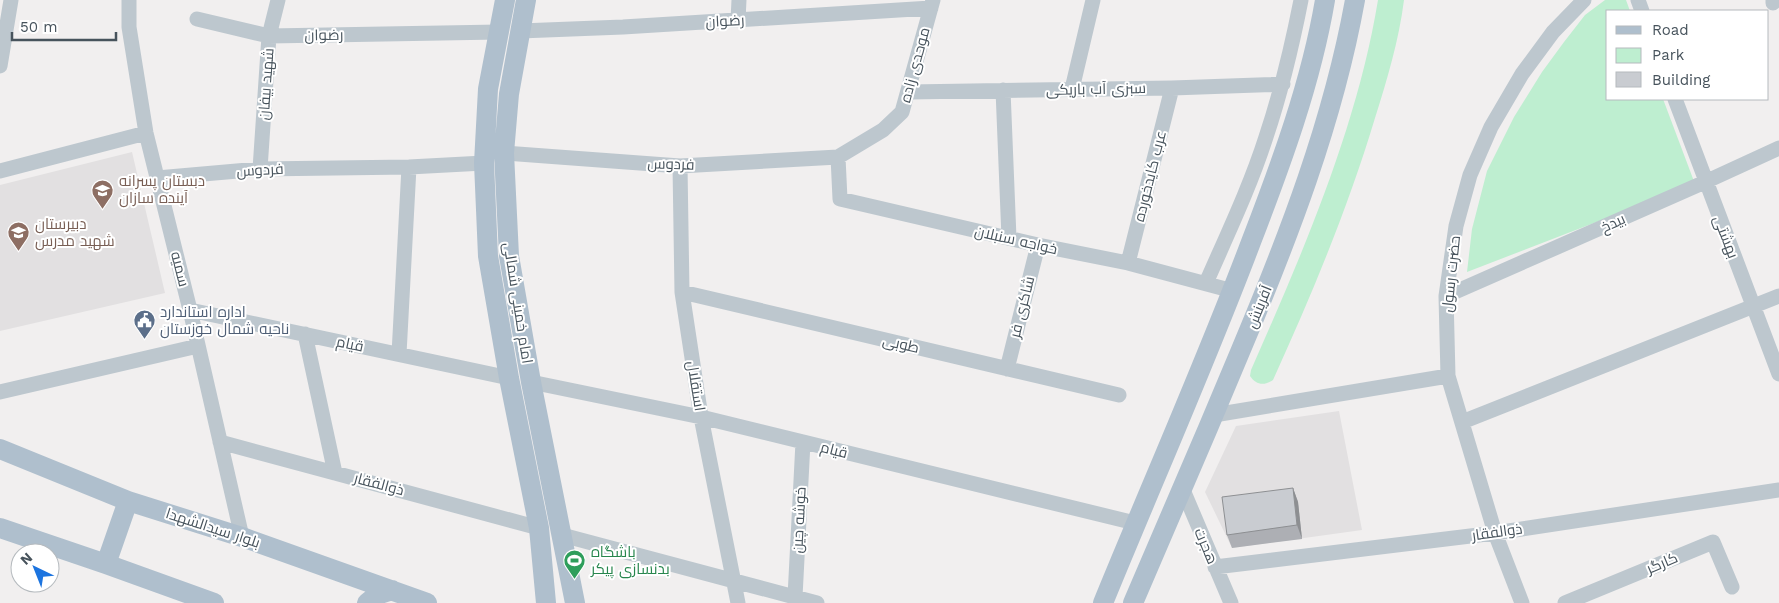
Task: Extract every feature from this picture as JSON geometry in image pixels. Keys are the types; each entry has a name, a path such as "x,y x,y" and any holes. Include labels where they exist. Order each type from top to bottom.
{"main road":[{"name":"امام خمینی شمالی","path":"505,0 488,89 484,163 488,256 509,378 539,528 546,603"},
{"name":"امام خمینی شمالی","path":"526,0 509,94 504,153 509,256 531,382 574,603"},
{"name":"آفرینش","path":"1103,603 1233,291 1288,142 1308,74 1325,0"},
{"name":"آفرینش","path":"1133,603 1183,490 1299,205 1337,83 1355,0"},
{"name":"بلوار سیدالشهدا","path":"0,448 128,501 242,537 427,603"},
{"path":"106,564 128,501"},
{"path":"0,528 214,603"},
{"path":"367,603 377,595 392,590"}],"street":[{"path":"0,66 11,0"},
{"name":"سمیه","path":"130,0 129,27 146,133 190,310 242,537"},
{"name":"شهید بیفان","path":"260,169 269,36 278,0"},
{"path":"738,20 739,0"},
{"path":"1072,89 1093,0"},
{"path":"1206,283 1266,138 1282,84 1301,0"},
{"name":"حضرت رسول","path":"1522,603 1495,533 1448,376 1446,296 1456,226 1470,175 1491,127 1528,67 1553,32 1584,0"},
{"name":"رضوان","path":"520,31 738,20 932,4"},
{"name":"موحدی زاده","path":"838,158 883,130 902,112 932,4"},
{"name":"رضوان","path":"197,19 269,36 499,32"},
{"name":"سبزی آب باریکی","path":"908,92 1172,88 1282,84"},
{"name":"عرب کایدخورده","path":"1128,263 1172,88"},
{"path":"1003,90 1009,238"},
{"name":"بهشتی","path":"1675,100 1779,374"},
{"path":"0,171 146,133"},
{"name":"بیدخ","path":"1446,296 1779,148"},
{"name":"فردوس","path":"504,153 680,166 838,158"},
{"name":"خواجه سنبلان","path":"838,158 840,199 1038,245 1128,263 1233,291"},
{"name":"فردوس","path":"157,178 260,169 484,163"},
{"path":"398,354 409,166"},
{"name":"استقلال","path":"680,166 682,292 701,417 738,603"},
{"name":"شاکری فر","path":"1007,369 1038,245"},
{"name":"طوبی","path":"682,292 1119,395"},
{"path":"1462,422 1779,296"},
{"name":"قیام","path":"190,310 509,378"},
{"path":"305,334 335,473"},
{"path":"0,392 198,346"},
{"path":"1214,415 1448,376"},
{"name":"قیام","path":"531,382 701,417 1135,523"},
{"name":"ذوالفقار","path":"220,442 539,528"},
{"name":"خوشه چین","path":"795,597 803,442"},
{"name":"هجرت","path":"1183,490 1231,603"},
{"name":"ذوالفقار","path":"1215,567 1495,533 1779,490"},
{"path":"562,535 817,603"},
{"name":"کارگر","path":"1565,603 1713,542 1732,587"}],"shaded area":[{"path":"132,152 165,293 0,331 0,185"},
{"path":"1339,411 1362,530 1232,548 1205,492 1236,426"}],"green space":[{"path":"1378,0 1404,0 1399,30 1384,89 1353,185 1302,315 1273,380 1263,384 1258,383 1250,376 1251,370 1290,280 1326,189 1357,95 1369,48"},
{"path":"1605,0 1626,0 1630,10 1606,10 1606,100 1663,100 1695,184 1467,272 1472,229 1487,171 1514,117 1542,72 1585,15"}],"building":[{"path":"1293,488 1297,525 1227,535 1222,497"}],"place":[{"name":"دبستان پسرانه آینده سازان","path":"103,209"},
{"name":"دبیرستان شهید مدرس","path":"19,252"},
{"name":"اداره استاندارد ناحیه شمال خوزستان","path":"144,340"},
{"name":"باشگاه بدنسازی پیکر","path":"575,580"}]}
